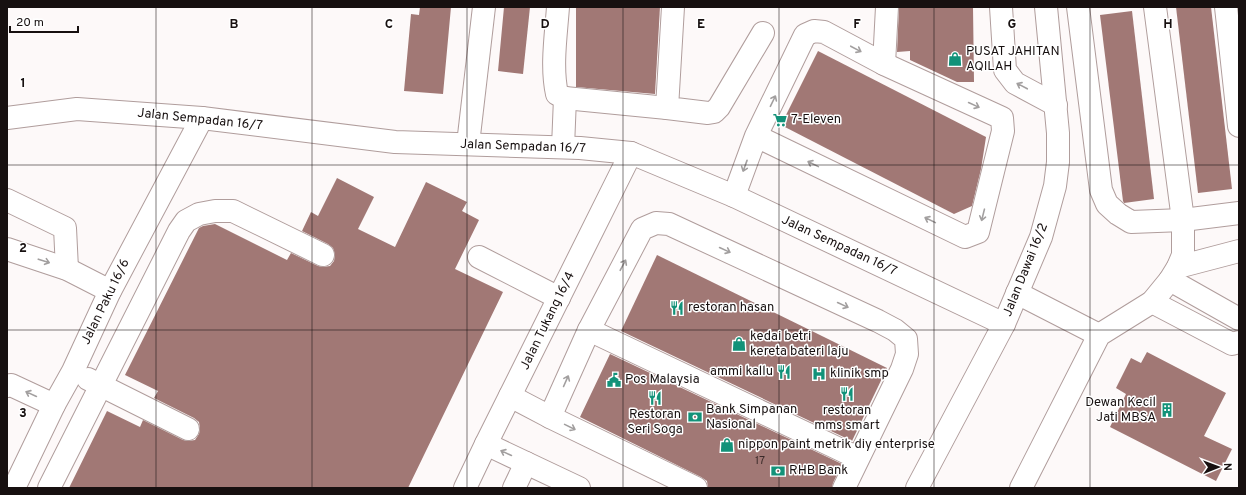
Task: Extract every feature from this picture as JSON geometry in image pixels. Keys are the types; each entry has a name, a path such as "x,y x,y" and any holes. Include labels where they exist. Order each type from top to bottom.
{"street":[{"path":"468,144 484,7"},
{"path":"558,7 554,82 557,94 565,98 708,113 714,112 719,107 763,33"},
{"path":"667,108 673,7"},
{"path":"884,64 887,7"},
{"path":"1001,7 1005,70 1015,83 1056,105"},
{"name":"Jalan Dawai 16/2","path":"917,488 1004,324 1041,238 1055,186 1058,162 1056,105 1046,7"},
{"path":"1078,7 1101,190 1107,204 1118,214 1131,222 1183,220 1239,213"},
{"path":"1021,488 1099,335 1152,302 1174,274 1183,256 1183,220 1155,7"},
{"path":"1226,7 1239,126"},
{"path":"734,196 756,136 805,35 814,31 824,32 884,64 1002,118 1004,131 978,232 965,236 756,136"},
{"path":"563,147 565,98"},
{"name":"Jalan Sempadan 16/7","path":"7,118 77,109 202,118 395,142 563,147 631,154 734,196 1004,324"},
{"name":"Jalan Paku 16/6","path":"14,473 73,371 110,291 202,118"},
{"name":"Jalan Tukang 16/4","path":"465,488 631,154"},
{"path":"7,200 65,228 67,269"},
{"path":"49,488 178,231 186,221 199,214 215,211 233,211 323,255"},
{"path":"550,417 589,330 642,229 656,223 669,224 878,321 895,330 906,339 907,354 902,369 844,488"},
{"path":"7,249 67,269 110,291"},
{"path":"1174,274 1239,251"},
{"path":"479,257 559,298"},
{"path":"1174,274 1239,320"},
{"path":"1017,293 1099,335"},
{"path":"1152,302 1232,344 1239,342"},
{"path":"589,330 858,458"},
{"path":"73,371 188,429"},
{"path":"7,386 11,385 54,405"},
{"path":"510,396 696,488"},
{"path":"486,444 579,488"},
{"path":"514,488 526,463"}],"building":[{"path":"420,7 451,7 443,94 404,91 411,14 419,15"},
{"path":"504,7 530,7 523,74 498,71"},
{"path":"576,7 660,7 655,94 576,87"},
{"path":"899,7 973,7 974,82 957,82 910,60 910,51 897,52"},
{"path":"1176,7 1211,7 1232,189 1198,193"},
{"path":"1132,11 1154,199 1124,203 1100,15"},
{"path":"818,51 986,137 981,169 972,206 954,214 781,125"},
{"path":"337,178 374,197 358,229 395,247 426,182 467,202 462,211 479,220 455,269 503,292 408,488 69,488 107,411 140,427 143,420 183,440 195,440 199,434 199,422 194,418 154,398 158,391 125,375 199,228 215,224 287,260 291,253 318,266 330,266 334,261 335,255 333,248 302,231 311,212 318,216"},
{"path":"657,255 887,368 852,441 621,331"},
{"name":"Dewan Kecil Jati MBSA","path":"1147,352 1226,393 1204,436 1232,449 1216,481 1110,427 1126,394 1116,388 1131,358 1141,363"},
{"path":"610,354 842,464 832,488 708,488 707,481 701,477 580,417"}],"place":[{"name":"PUSAT JAHITAN AQILAH","path":"955,59"},
{"name":"7-Eleven","path":"780,120"},
{"name":"restoran hasan","path":"677,308"},
{"name":"kedai betri kereta bateri laju","path":"739,344"},
{"name":"ammi kallu","path":"784,372"},
{"name":"klinik smp","path":"819,374"},
{"name":"Pos Malaysia","path":"614,380"},
{"name":"restoran mms smart","path":"847,394"},
{"name":"Restoran Seri Soga","path":"655,398"},
{"name":"Dewan Kecil Jati MBSA","path":"1167,410"},
{"name":"Bank Simpanan Nasional","path":"695,417"},
{"name":"nippon paint metrik diy enterprise","path":"727,445"},
{"name":"RHB Bank","path":"778,471"}]}
